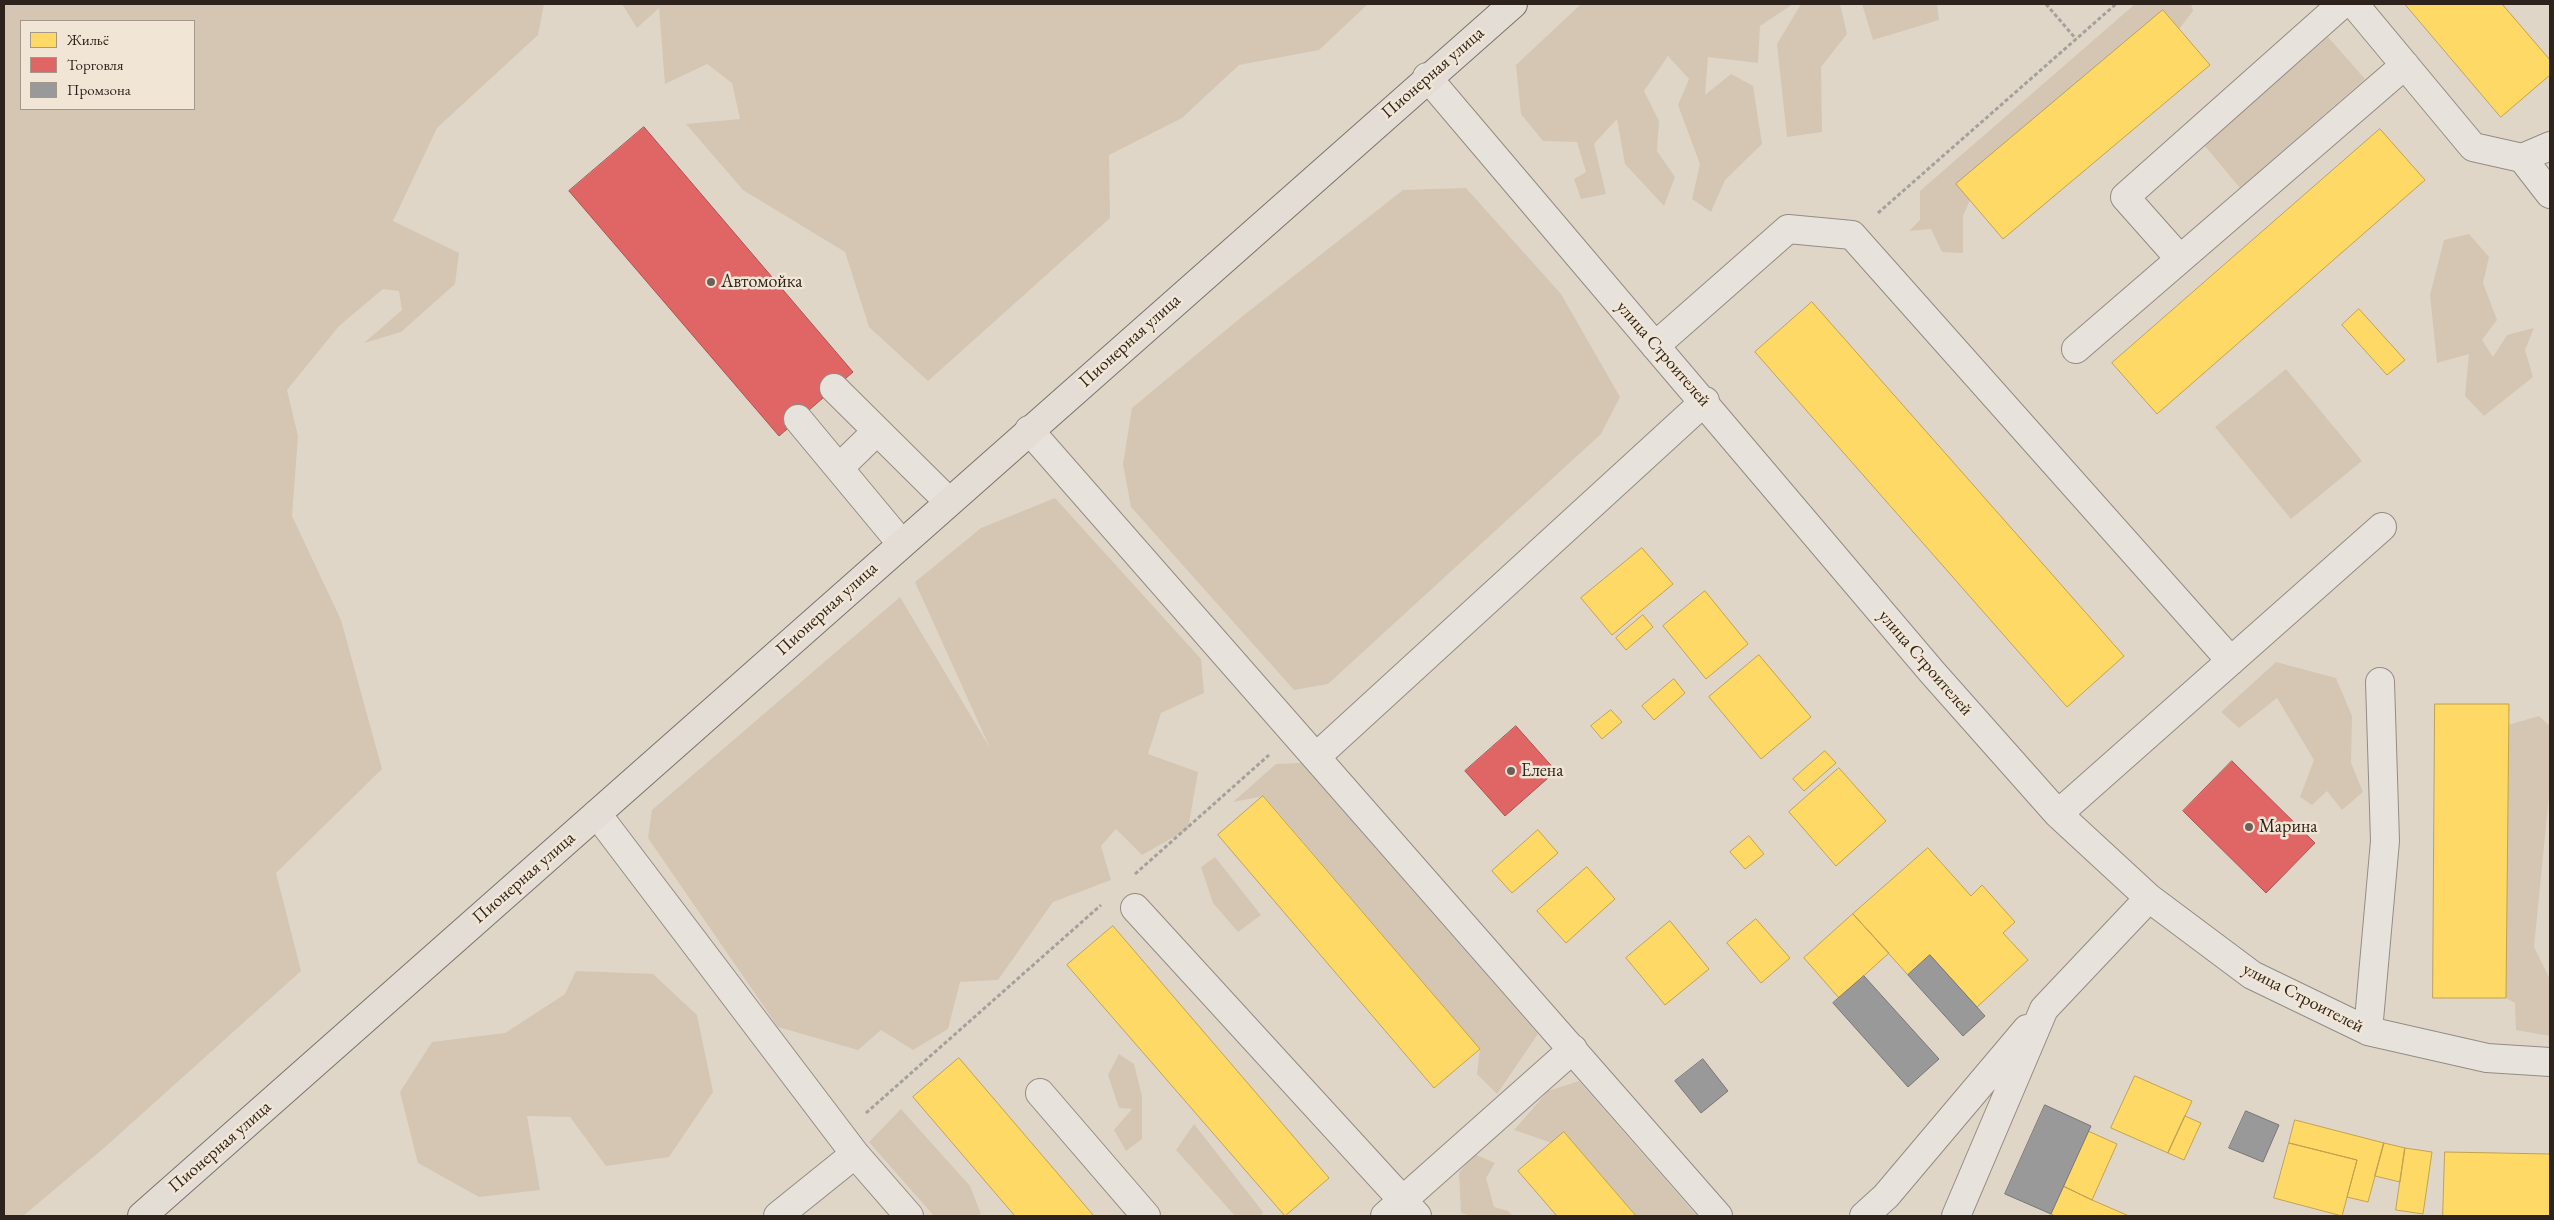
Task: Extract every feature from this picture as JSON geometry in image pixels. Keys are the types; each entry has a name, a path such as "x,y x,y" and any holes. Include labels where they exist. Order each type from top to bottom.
{"main road":[{"name":"Пионерная улица","path":"142,1216 1427,77 1513,4"}],"street":[{"path":"2180,259 2125,198 2342,4"},
{"path":"2354,4 2473,147 2522,158 2550,146"},
{"path":"2076,349 2405,65"},
{"name":"улица Строителей","path":"1427,77 1655,346 1705,401 1926,664 2058,814 2149,898 2252,975 2368,1031 2487,1058 2550,1062"},
{"path":"2522,158 2550,194"},
{"path":"1655,346 1788,229 1852,235 2231,660"},
{"path":"834,388 948,501"},
{"path":"1316,756 1705,401"},
{"path":"798,419 901,543"},
{"path":"1029,430 1718,1216"},
{"path":"839,468 877,431"},
{"path":"2058,814 2382,527"},
{"path":"2368,1031 2385,841 2380,682"},
{"path":"596,814 848,1144 909,1216"},
{"path":"1864,1216 1886,1196 2044,1009 2149,898"},
{"path":"1135,908 1402,1211 1573,1049"},
{"path":"1956,1216 2044,1009"},
{"path":"1040,1093 1146,1216"},
{"path":"778,1216 848,1144"}],"path":[{"path":"2046,4 2076,39"},
{"path":"1852,235 2116,4"},
{"path":"1131,878 1294,732"},
{"path":"848,1144 1101,904"}],"shaded area":[{"path":"4,4 544,4 538,35 437,128 393,221 459,253 455,284 401,332 364,343 402,310 399,291 383,289 339,326 287,390 298,436 292,516 341,620 382,769 276,873 301,971 104,1148 23,1216 4,1216"},
{"path":"622,4 1368,4 1319,50 1239,65 1182,118 1109,155 1110,218 928,381 869,327 845,252 743,190 686,124 740,119 732,83 707,64 665,84 659,8 637,28"},
{"path":"1581,4 1793,4 1760,26 1758,63 1708,57 1705,95 1731,74 1753,86 1762,144 1725,180 1711,212 1692,199 1700,164 1678,105 1689,79 1668,56 1644,91 1659,121 1657,151 1675,177 1664,206 1625,164 1617,119 1594,144 1606,194 1581,199 1574,179 1586,172 1577,142 1543,141 1521,114 1516,65"},
{"path":"1801,4 1840,4 1847,34 1821,67 1822,132 1787,137 1777,44"},
{"path":"1862,4 1937,4 1939,20 1873,40"},
{"path":"2135,4 2191,4 2193,11 2179,29 2163,10 1957,184 1970,200 1963,216 1963,253 1942,252 1931,229 1909,231 1920,220 1920,191"},
{"path":"2328,37 2365,79 2240,188 2204,145"},
{"path":"1466,188 1561,294 1620,397 1601,434 1328,684 1294,690 1131,507 1123,464 1132,408 1244,315 1403,190"},
{"path":"2469,234 2489,257 2483,283 2497,320 2482,340 2493,357 2507,335 2534,328 2525,350 2533,377 2484,416 2465,396 2469,354 2437,363 2430,295 2444,240"},
{"path":"2286,369 2362,461 2291,519 2215,427"},
{"path":"1055,498 1201,659 1204,693 1161,713 1148,754 1198,772 1188,829 1142,855 1116,829 1101,846 1111,880 1053,902 998,980 960,982 948,1029 913,1050 881,1030 858,1050 778,1027 648,838 652,810 900,597 990,748 915,582 981,528"},
{"path":"2276,662 2336,678 2352,716 2351,763 2363,792 2342,810 2327,791 2312,805 2300,797 2314,760 2277,698 2239,728 2221,712"},
{"path":"2539,716 2550,726 2550,786 2534,947 2550,979 2550,1036 2516,1030 2515,1003 2506,998 2508,725"},
{"path":"1301,763 1538,1034 1497,1094 1477,1074 1480,1049 1264,796 1233,802 1276,764"},
{"path":"1215,857 1261,915 1238,932 1213,903 1201,867"},
{"path":"576,971 653,974 697,1015 713,1092 669,1157 606,1166 570,1117 527,1116 540,1190 479,1197 418,1163 400,1092 432,1042 505,1033 565,994"},
{"path":"1119,1054 1134,1064 1142,1096 1142,1139 1126,1151 1114,1130 1132,1109 1119,1108 1108,1075"},
{"path":"1579,1081 1697,1216 1636,1216 1564,1132 1552,1143 1514,1130 1548,1091"},
{"path":"901,1109 970,1186 981,1214 975,1216 934,1216 869,1142"},
{"path":"1194,1124 1263,1212 1261,1216 1235,1216 1176,1150"},
{"path":"1474,1154 1495,1163 1486,1178 1494,1207 1508,1211 1513,1216 1471,1216 1461,1213 1459,1173"}],"building: Жильё":[{"path":"2405,4 2502,4 2550,60 2550,75 2501,117"},
{"path":"2163,10 2210,65 2003,239 1956,184"},
{"path":"2380,129 2425,180 2157,414 2112,363"},
{"path":"1812,302 2124,656 2067,707 1755,352"},
{"path":"2359,309 2405,360 2387,375 2342,325"},
{"path":"1642,548 1673,584 1612,635 1581,598"},
{"path":"1705,591 1748,644 1706,679 1663,626"},
{"path":"1643,615 1653,627 1626,650 1616,638"},
{"path":"1759,655 1811,717 1761,759 1709,697"},
{"path":"1674,679 1685,693 1654,720 1642,706"},
{"path":"2435,704 2509,704 2506,998 2433,998"},
{"path":"1611,710 1622,722 1602,739 1591,726"},
{"path":"1825,751 1836,763 1804,791 1793,779"},
{"path":"1839,768 1886,821 1836,866 1789,812"},
{"path":"1263,796 1480,1049 1434,1088 1218,835"},
{"path":"1538,830 1558,853 1512,893 1492,871"},
{"path":"1749,836 1764,854 1745,869 1730,852"},
{"path":"1928,848 1971,896 1982,885 2015,922 2003,933 2028,960 1977,1007 1930,955 1908,975 1853,914"},
{"path":"1587,867 1615,899 1566,943 1537,911"},
{"path":"1853,914 1889,953 1839,998 1804,958"},
{"path":"1756,919 1790,958 1761,983 1727,943"},
{"path":"1670,921 1709,969 1665,1005 1626,958"},
{"path":"1113,926 1329,1178 1285,1216 1067,965"},
{"path":"959,1058 1094,1216 1015,1216 913,1097"},
{"path":"2135,1076 2192,1101 2168,1153 2111,1128"},
{"path":"2185,1116 2201,1123 2184,1160 2168,1153"},
{"path":"2295,1120 2384,1143 2368,1202 2347,1197 2357,1160 2289,1143"},
{"path":"2088,1131 2117,1144 2092,1200 2063,1186"},
{"path":"1564,1132 1636,1216 1557,1216 1518,1171"},
{"path":"2289,1143 2357,1160 2342,1216 2274,1198"},
{"path":"2384,1143 2405,1148 2400,1182 2375,1176"},
{"path":"2405,1148 2432,1152 2423,1214 2396,1210"},
{"path":"2445,1152 2550,1154 2550,1216 2443,1216"},
{"path":"2063,1186 2129,1216 2055,1216 2051,1214"}],"building: Торговля":[{"name":"Автомойка","path":"644,127 853,372 779,436 569,191"},
{"name":"Елена","path":"1516,726 1556,771 1505,816 1465,771"},
{"name":"Марина","path":"2232,761 2315,843 2266,893 2183,811"}],"building: Промзона":[{"path":"1930,955 1985,1016 1963,1036 1908,975"},
{"path":"1864,976 1939,1059 1908,1087 1833,1003"},
{"path":"1703,1059 1728,1091 1701,1113 1675,1081"},
{"path":"2045,1105 2091,1126 2051,1214 2005,1194"},
{"path":"2246,1111 2279,1125 2263,1162 2229,1148"}],"place":[{"name":"Автомойка","path":"711,282"},
{"name":"Елена","path":"1511,771"},
{"name":"Марина","path":"2249,827"}]}
